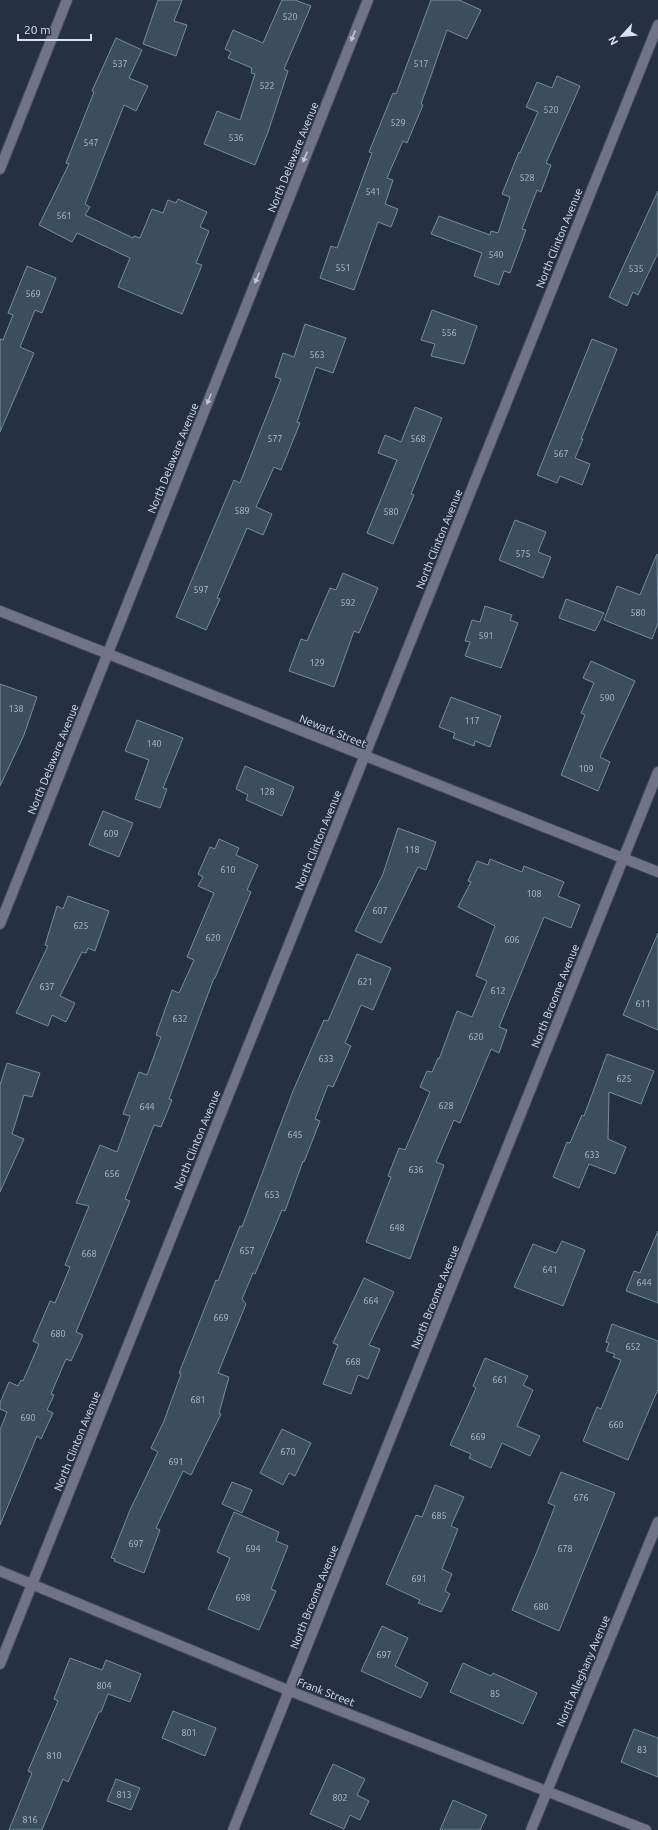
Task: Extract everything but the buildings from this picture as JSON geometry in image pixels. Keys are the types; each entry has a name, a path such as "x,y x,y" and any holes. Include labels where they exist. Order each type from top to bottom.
{"street":[{"path":"0,169 67,0"},
{"name":"North Delaware Avenue","path":"0,924 368,0"},
{"name":"North Clinton Avenue","path":"0,1664 658,25"},
{"name":"Newark Street","path":"0,611 108,652 364,756 658,872"},
{"name":"North Broome Avenue","path":"233,1830 658,772"},
{"name":"North Alleghany Avenue","path":"530,1830 658,1522"},
{"name":"Frank Street","path":"0,1571 290,1691 646,1830"}]}
